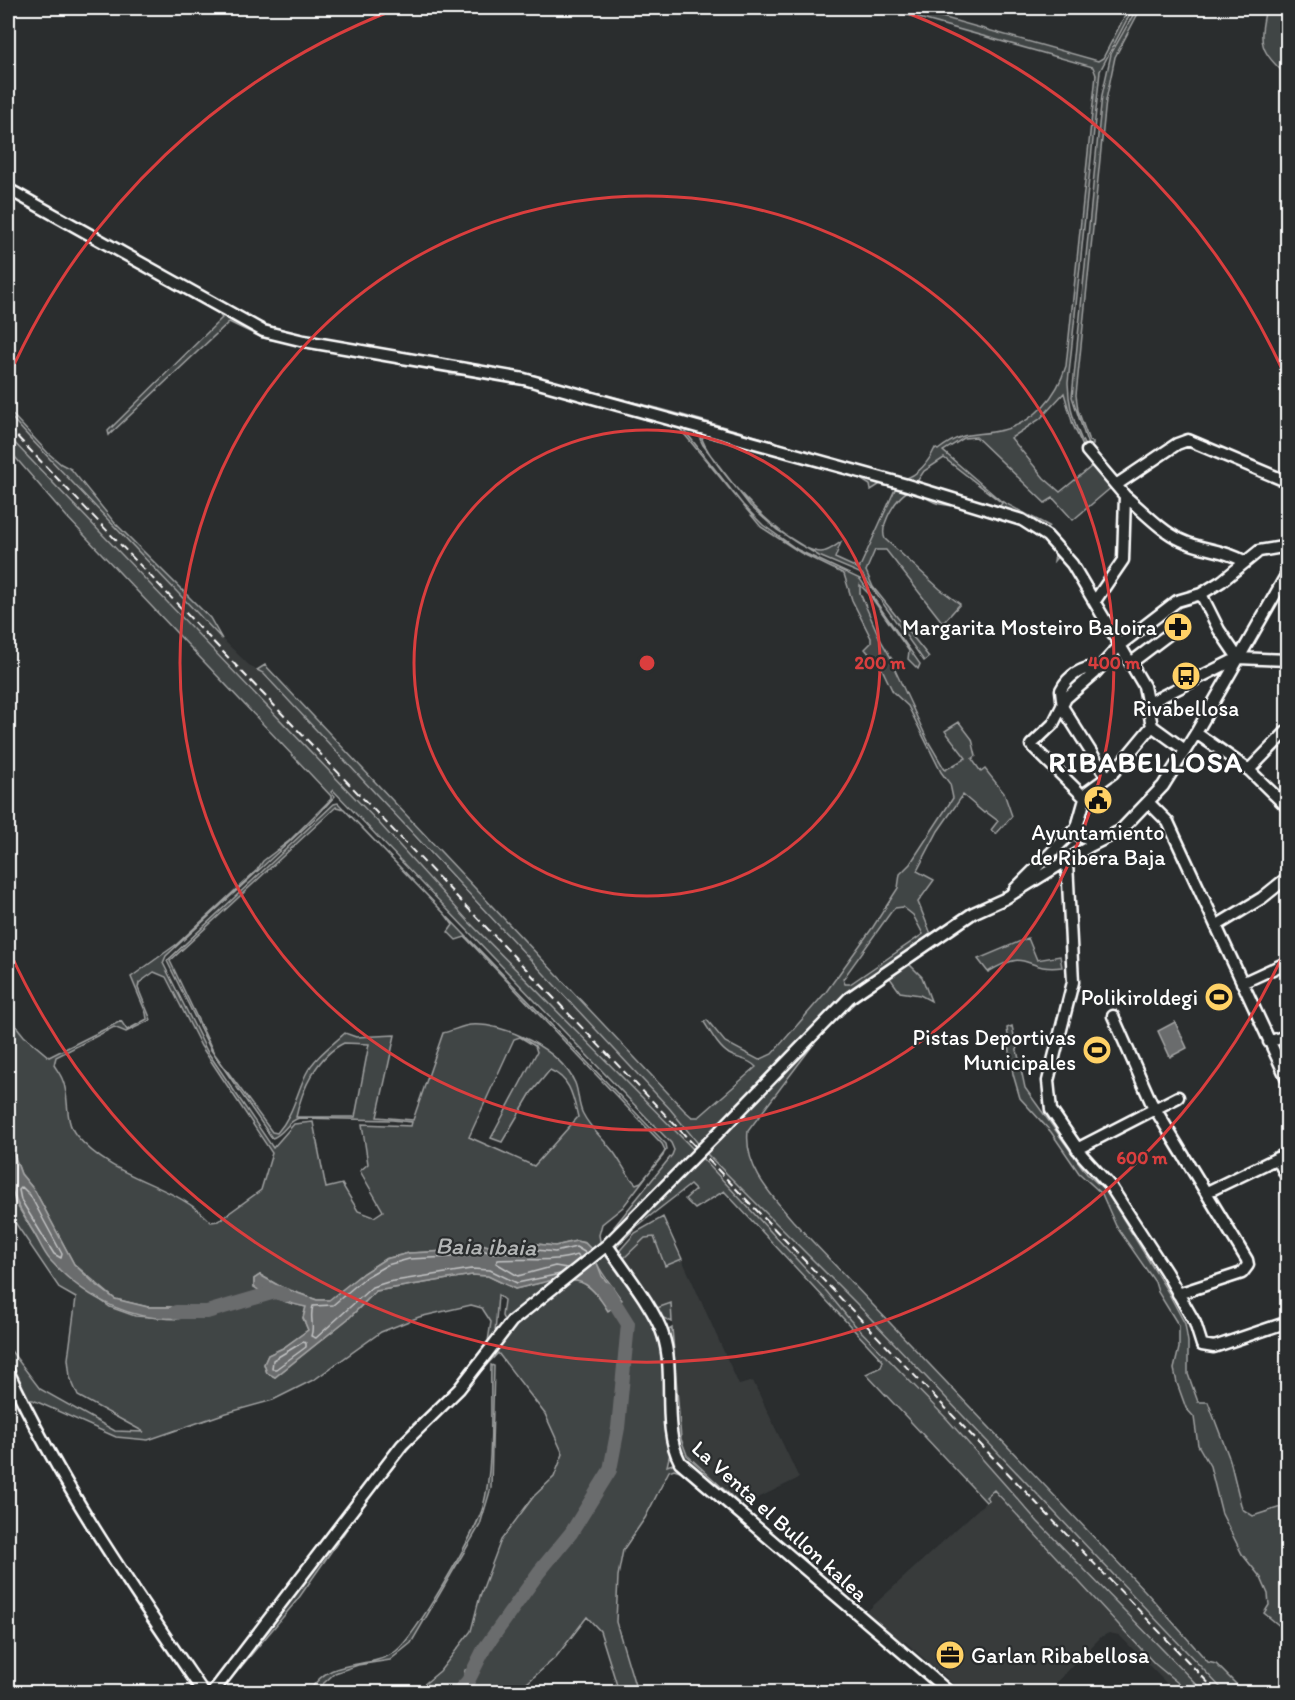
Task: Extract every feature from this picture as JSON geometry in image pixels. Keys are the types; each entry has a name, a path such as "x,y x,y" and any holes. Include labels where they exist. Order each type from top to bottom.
{"street":[{"path":"8,189 264,331 304,341 524,380 907,485 1008,514 1034,526 1060,549 1132,662 1149,703 1152,726 1185,750"},
{"path":"1116,485 1177,444 1188,440 1287,482"},
{"path":"1087,451 1125,496 1177,538 1200,548 1216,548 1244,561"},
{"path":"1095,601 1124,560 1125,496"},
{"path":"1084,797 1031,745 1053,724 1066,698 1121,644 1176,601 1201,594 1222,581 1244,561 1266,548 1287,546"},
{"path":"213,1692 402,1445 459,1389 512,1322 550,1288 607,1245 839,1006 973,913 1004,899 1095,843 1120,831 1148,802 1163,786 1196,733 1287,572"},
{"path":"1201,594 1219,630 1238,658"},
{"path":"1132,662 1173,631"},
{"path":"1149,703 1238,658 1287,660"},
{"path":"1063,708 1106,776"},
{"path":"1095,843 1080,837 1077,827 1084,797 1106,776 1113,773 1152,726"},
{"path":"1249,770 1287,730"},
{"path":"1196,733 1249,770 1287,808"},
{"path":"1148,802 1168,822 1287,1081"},
{"path":"1004,899 1077,827"},
{"path":"1067,862 1073,982 1048,1081 1049,1100 1055,1117 1077,1149 1111,1187 1195,1323 1202,1346 1214,1347 1287,1322"},
{"path":"1216,926 1262,898 1287,877"},
{"path":"1242,983 1287,962"},
{"path":"1113,1016 1156,1108 1246,1255 1248,1265 1242,1273 1178,1294"},
{"path":"1269,1042 1287,1035"},
{"path":"1077,1149 1178,1097"},
{"path":"1207,1192 1282,1155 1287,1179"},
{"name":"La Venta el Bullon kalea","path":"607,1245 663,1334 675,1453 680,1462 949,1692"},
{"path":"8,1371 46,1450 71,1494 203,1692"}],"shaded area":[{"path":"883,8 910,8 1098,61 1103,58 1129,8 1133,8 1100,71 1068,383 1072,412 1081,439 1095,463 1113,486 1073,520 1053,498 1045,503 976,437 964,438 943,451 1001,501 1049,526 1044,530 1031,521 998,509 1002,503 944,458 924,471 918,480 921,486 523,377 331,342 454,361 538,378 695,418 903,479 913,475 922,467 935,448 938,450 963,436 1003,430 1025,421 1051,397 1066,366 1096,75 1093,67","holes":["1064,393 1073,425 1092,466 1060,492 1044,478 1011,438 1040,419"]},
{"path":"1137,8 1141,8 1115,57 1106,100 1076,395 1078,410 1089,441 1093,442 1093,445 1088,445 1072,397 1102,95 1111,54"},
{"path":"1266,8 1287,8 1287,76 1271,60 1263,46 1262,31"},
{"path":"8,182 241,314 270,326 330,342 275,332 245,319 8,186"},
{"path":"8,192 258,332 502,378 681,426 743,505 763,525 798,550 860,579 920,664 918,669 908,659 909,651 869,594 860,585 860,593 880,639 897,668 895,670 928,741 945,770 966,758 945,731 959,722 972,739 976,756 972,759 981,772 985,769 1004,793 1012,816 996,834 991,830 998,821 986,812 984,813 963,795 938,831 917,871 934,880 918,902 931,934 838,1001 709,1134 715,1141 799,1052 805,1054 815,1035 846,1005 908,963 922,977 931,1001 920,995 900,992 890,978 857,1001 822,1033 748,1131 750,1157 768,1191 793,1221 1146,1592 1208,1662 1216,1664 1244,1692 1226,1692 1220,1687 856,1303 705,1152 670,1109 263,673 257,670 265,665 684,1110 692,1117 699,1117 756,1067 721,1048 704,1022 707,1020 725,1042 759,1060 772,1054 826,992 873,927 898,888 900,874 910,864 953,798 950,784 941,772 908,706 893,692 882,669 865,649 871,643 871,638 852,600 844,574 801,553 761,527 680,429 533,387 475,375 450,375 449,372 262,338 229,322 109,435 108,431 222,318 218,313 8,195","holes":["903,907 913,915 923,934 850,984 845,984 843,979 891,912 895,908"]},
{"path":"8,410 48,453 71,469 114,522 210,618 222,639 29,437 8,414"},
{"path":"8,414 211,628 251,667 263,673 307,719 425,849 670,1109 705,1152 856,1303 1226,1692 1204,1692 1038,1522 947,1419 850,1320 827,1292 702,1158 469,922 379,823 8,436"},
{"path":"702,432 879,479 882,483 871,490 870,485 859,478 704,435 702,439 713,458 700,439"},
{"path":"8,436 379,823 469,922 702,1158 827,1292 850,1320 947,1419 1038,1522 1204,1692 1189,1692 1155,1664 994,1490 986,1497 989,1500 986,1502 866,1374 881,1367 883,1361 724,1191 695,1209 685,1199 695,1190 690,1185 636,1227 616,1248 613,1246 696,1163 688,1156 617,1228 614,1227 672,1155 674,1150 671,1143 333,790 331,792 335,796 314,819 166,956 163,963 207,1051 273,1148 294,1124 313,1122 326,1188 342,1184 358,1211 374,1217 383,1211 360,1171 368,1164 362,1124 411,1126 412,1122 299,1118 272,1138 211,1050 167,961 334,804 338,803 344,809 336,807 170,961 214,1053 272,1132 277,1133 287,1119 309,1068 345,1033 356,1037 395,1035 377,1117 413,1120 443,1033 470,1025 484,1025 515,1033 530,1040 557,1060 568,1071 575,1083 580,1107 586,1120 615,1154 627,1174 636,1184 641,1182 650,1171 623,1207 602,1224 599,1235 601,1246 593,1252 585,1243 576,1241 555,1246 537,1244 492,1247 478,1243 449,1251 409,1253 385,1259 363,1273 330,1300 317,1300 281,1287 260,1275 254,1279 254,1287 279,1300 306,1307 303,1318 308,1330 283,1348 268,1355 264,1364 267,1373 275,1377 349,1318 376,1291 472,1275 488,1276 515,1289 557,1279 581,1282 595,1292 609,1310 621,1300 595,1259 603,1252 649,1316 662,1343 671,1449 667,1466 675,1463 944,1692 940,1692 680,1471 674,1469 669,1471 645,1518 623,1550 618,1576 616,1622 637,1692 619,1692 600,1631 587,1617 556,1657 517,1692 462,1692 474,1678 471,1668 465,1670 463,1681 454,1692 415,1692 440,1671 471,1631 480,1596 501,1540 534,1496 554,1477 563,1454 545,1414 498,1353 412,1444 370,1496 298,1599 220,1692 216,1692 392,1464 476,1373 505,1336 530,1310 525,1304 505,1322 502,1316 504,1300 498,1295 495,1333 462,1381 402,1440 212,1690 203,1689 104,1541 51,1456 8,1368 8,1347 40,1389 115,1431 144,1432 78,1396 70,1377 68,1359 76,1298 60,1289 8,1212 8,1176 15,1202 49,1258 69,1277 110,1307 135,1316 177,1319 193,1316 193,1311 185,1307 148,1307 115,1299 74,1264 35,1191 21,1174 8,1138 8,1016 24,1036 49,1057 121,1021 127,1030 147,1019 131,977 177,944 257,870 263,861 289,841 331,799 331,796 67,517 8,449","holes":["154,972 166,977 201,1046 272,1153 261,1190 218,1221 211,1222 180,1198 108,1163 76,1135 70,1123 65,1088 54,1065 56,1057 114,1027 126,1032 151,1020 138,988 139,983","520,1037 535,1046 537,1052 491,1138 502,1142 531,1093 550,1070 563,1078 567,1084 578,1117 534,1166 469,1137 514,1039","344,1043 369,1044 355,1117 296,1117 302,1095 312,1074 334,1049","471,1305 482,1308 491,1322 488,1341 452,1387 410,1427 219,1678 210,1685 199,1682 64,1473 28,1405 29,1400 116,1437 148,1440 223,1414 273,1400 315,1379 381,1332 419,1317"]},
{"path":"897,485 1008,517 1046,539 1060,554 1054,561 1055,555 1047,543 1020,524 987,513 937,503 911,490 906,493 895,504 887,519 885,539 960,604 943,623 886,550 875,550 866,571 873,587 929,657 924,661 862,574 819,556 802,545 824,552 841,542 835,558 859,569"},
{"path":"735,487 788,537 777,530 750,506"},
{"path":"446,915 666,1144 667,1149 664,1153 662,1144 465,937 456,940 448,932 453,925"},
{"path":"1028,938 1037,960 1060,956 1062,967 1049,968 1020,960 1012,961 988,972 978,959"},
{"path":"1012,1026 1025,1088 1087,1174 1106,1191 1185,1324 1188,1342 1188,1374 1198,1402 1208,1402 1230,1460 1242,1509 1253,1516 1287,1505 1287,1632 1264,1613 1269,1605 1268,1594 1261,1578 1242,1554 1222,1514 1210,1466 1198,1445 1194,1417 1186,1408 1177,1383 1174,1369 1179,1348 1179,1326 1158,1292 1155,1282 1116,1226 1102,1194 1079,1173 1051,1132 1020,1098 1013,1074 1007,1028"},
{"path":"663,1217 682,1259 665,1266 654,1237 645,1238 624,1258 657,1308 671,1303 672,1322 655,1314 615,1256 635,1233"},
{"path":"655,1237 665,1265 682,1259 739,1385 753,1381 799,1478 742,1506 687,1455 681,1439 672,1342 672,1308 670,1303 658,1308 624,1258 645,1238"},
{"path":"672,1328 681,1439 687,1455 742,1506 745,1512 688,1466 676,1443 667,1331"},
{"path":"491,1365 494,1366 491,1488 480,1525 411,1643 390,1660 358,1665 335,1673 314,1692 309,1692 318,1680 328,1673 350,1665 374,1661 396,1651 417,1626 458,1559 483,1507 489,1474"},
{"path":"994,1489 1154,1664 1189,1692 1177,1692 1170,1687 1119,1635 1109,1633 1101,1637 1051,1688 1050,1692 958,1692 952,1683 905,1642 897,1642 863,1615 988,1500 986,1497"}],"water":[{"path":"1175,1022 1187,1048 1170,1057 1158,1031"},
{"path":"8,1138 21,1174 35,1191 74,1264 115,1299 148,1307 185,1307 193,1311 193,1316 153,1318 134,1314 97,1298 64,1274 45,1253 14,1195 7,1170"},
{"path":"576,1241 585,1243 592,1250 602,1276 622,1300 608,1311 586,1285 581,1282 557,1279 515,1289 488,1276 472,1275 376,1291 349,1318 275,1377 267,1373 264,1364 268,1355 283,1348 308,1330 303,1318 306,1307 279,1300 254,1287 254,1279 260,1275 281,1287 317,1300 329,1300 385,1259 409,1253 449,1251 478,1243 492,1247 537,1244 555,1246"}],"waterway":[{"name":"Baia ibaia","path":"458,1692 468,1681 484,1649 539,1572 571,1533 610,1470 618,1428 628,1324 606,1289"},
{"name":"Baia ibaia","path":"176,1312 207,1312 275,1292 285,1295"}],"railway":[{"path":"8,427 1217,1692"}],"place":[{"name":"Margarita Mosteiro Baloira","path":"1178,627"},
{"name":"Rivabellosa","path":"1186,676"},
{"name":"Ayuntamiento de Ribera Baja","path":"1098,800"},
{"name":"Polikiroldegi","path":"1219,997"},
{"name":"Pistas Deportivas Municipales","path":"1097,1050"},
{"name":"Garlan Ribabellosa","path":"950,1655"}],"district":[{"name":"RIBABELLOSA","path":"1146,762"}]}
